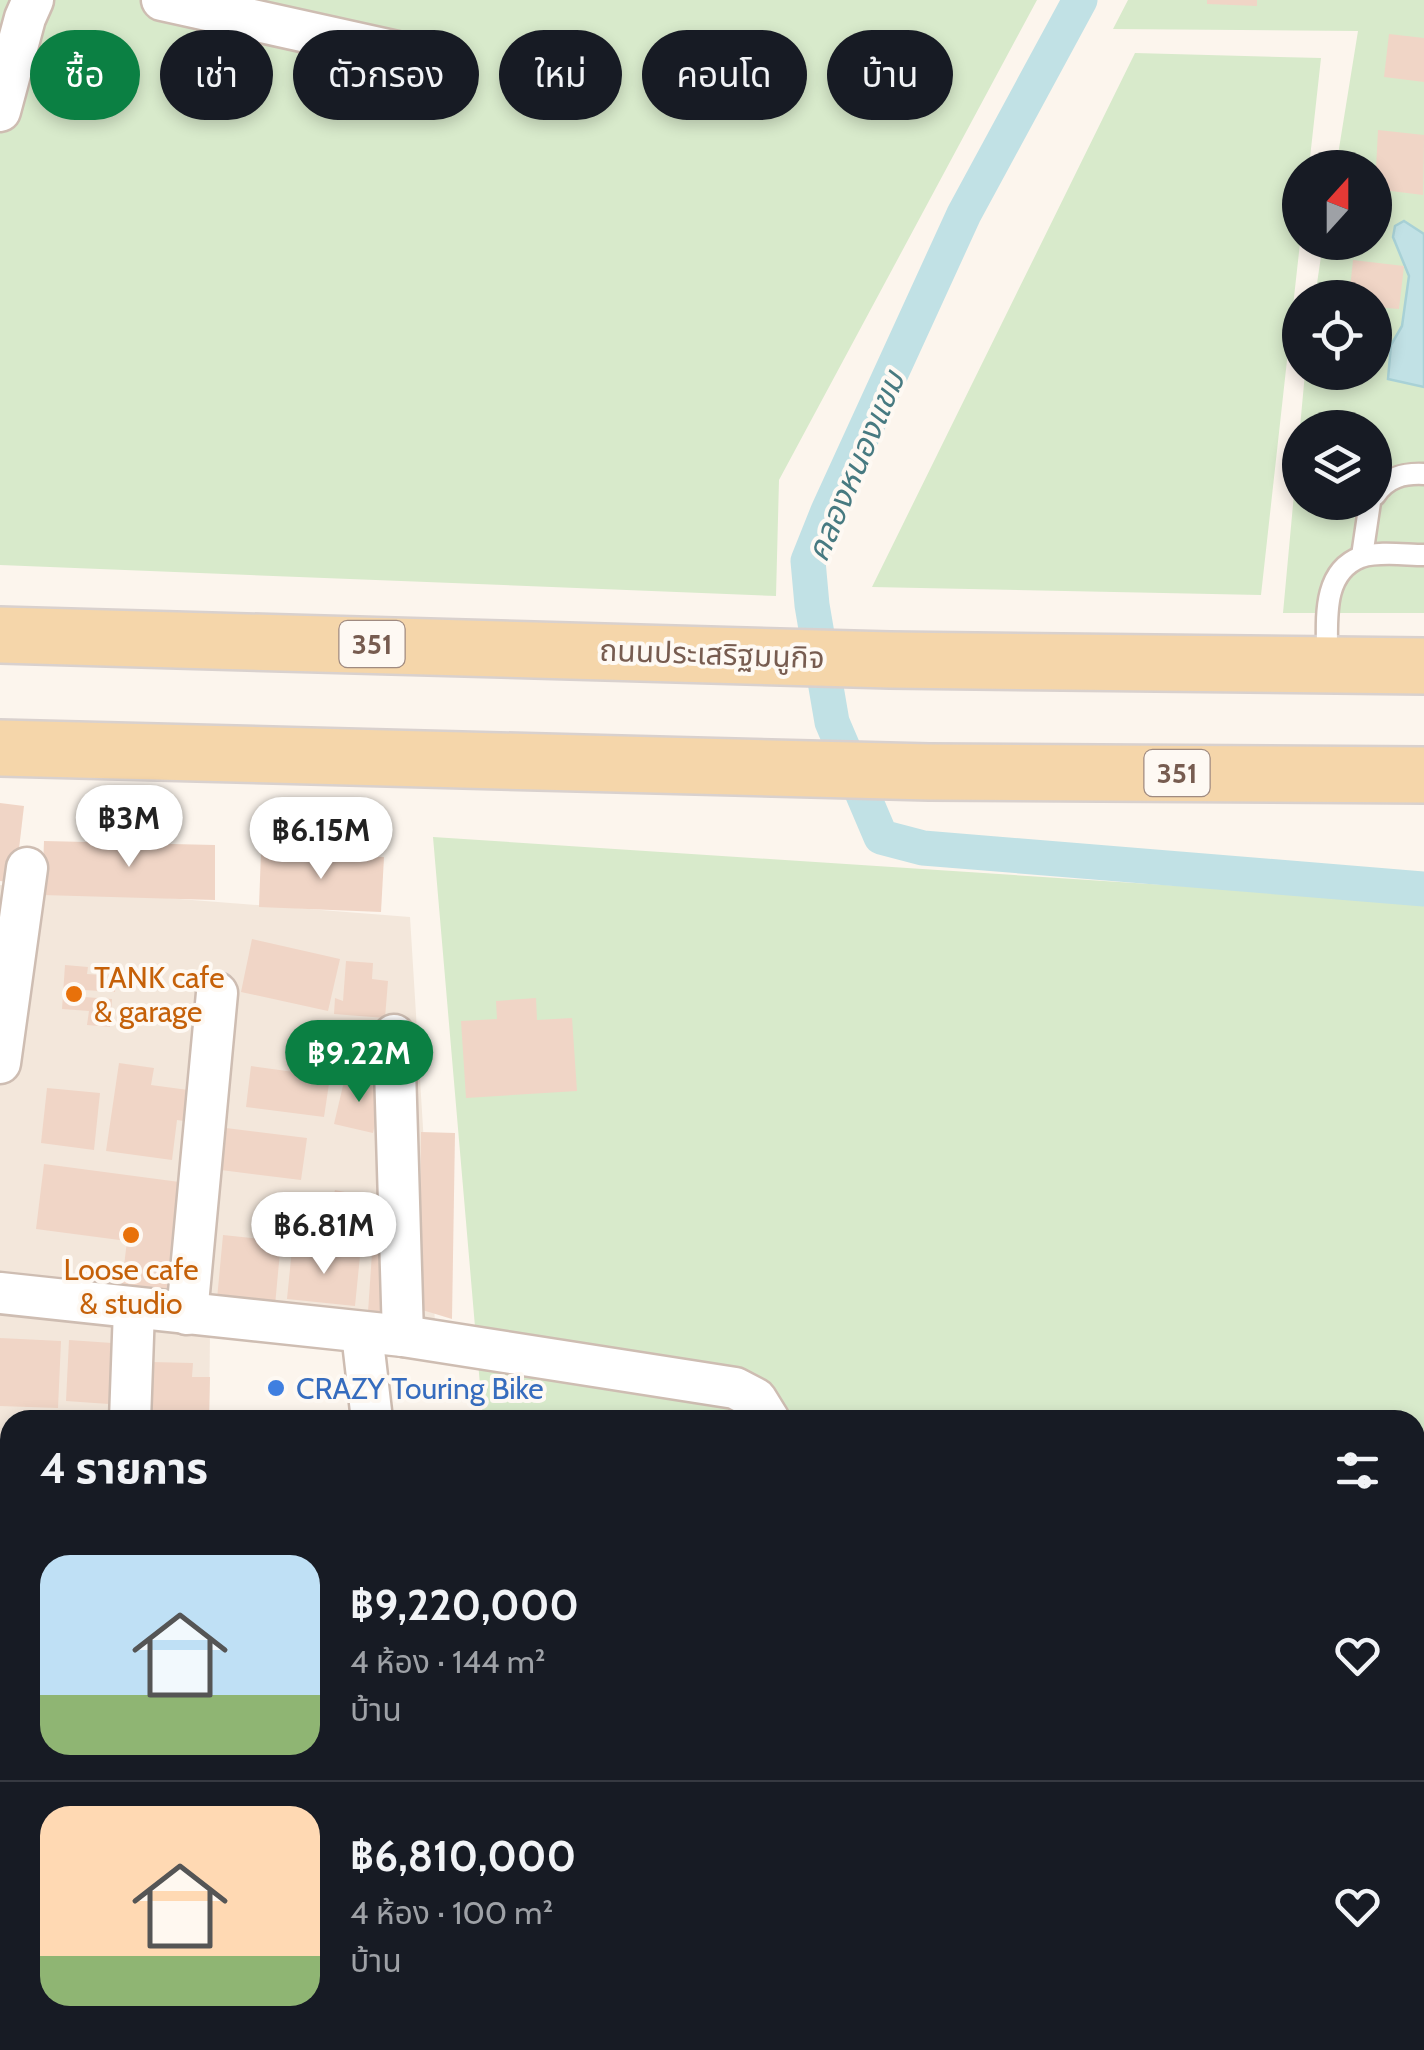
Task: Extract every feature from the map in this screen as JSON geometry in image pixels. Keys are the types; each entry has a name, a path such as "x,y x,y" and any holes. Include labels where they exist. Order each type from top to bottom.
{"main road":[{"name":"ถนนประเสริฐมนูกิจ","path":"0,635 890,660 1424,666"},
{"name":"351","path":"0,748 929,772 1424,775"}],"street":[{"path":"0,112 25,18 34,0"},
{"path":"162,0 298,30"},
{"path":"0,1064 27,868"},
{"path":"186,1314 217,994"},
{"path":"394,1035 403,1336"},
{"path":"0,1294 403,1336 735,1388 756,1399 763,1410"},
{"path":"130,1410 134,1309"},
{"path":"362,1334 371,1410"}],"lane":[{"path":"1392,480 1404,473 1424,474"},
{"path":"1362,556 1367,520"},
{"path":"1326,665 1328,597 1338,572 1362,556 1424,555"}],"shaded area":[{"path":"0,885 410,917 437,1355 210,1333 209,1410 0,1410"}],"green space":[{"path":"0,0 1037,0 779,480 776,596 0,565"},
{"path":"1128,0 1424,0 1424,613 1283,613 1292,520 1392,520 1392,410 1302,410 1303,390 1392,390 1392,280 1318,280 1320,260 1392,260 1392,150 1339,150 1358,31 1113,29"},
{"path":"1135,53 1321,58 1311,150 1282,150 1282,260 1298,260 1296,280 1282,280 1284,390 1261,595 872,587"},
{"path":"433,837 1424,902 1424,1410 482,1410"}],"water":[{"path":"1404,221 1424,234 1424,387 1392,380 1392,343 1402,326 1409,276 1393,237 1395,226"}],"building":[{"path":"1207,0 1257,0 1257,6 1207,4"},
{"path":"1389,34 1424,38 1424,82 1384,77"},
{"path":"1378,130 1424,135 1423,195 1392,191 1392,150 1377,150"},
{"path":"1353,260 1404,266 1399,309 1392,308 1392,280 1351,280"},
{"path":"0,803 24,806 15,883 0,881"},
{"path":"44,841 215,845 215,900 42,895"},
{"path":"261,852 384,857 381,912 259,907"},
{"path":"252,939 340,959 328,1011 241,992"},
{"path":"346,961 373,963 372,979 388,981 385,1018 334,1014 335,998 343,1001"},
{"name":"TANK cafe & garage","path":"65,965 88,967 87,974 116,976 115,992 84,990 84,997 112,999 110,1027 87,1025 89,1011 62,1009"},
{"path":"536,998 537,1020 572,1018 577,1091 466,1098 461,1021 497,1019 496,1001"},
{"path":"348,1020 387,1029 376,1076 337,1067"},
{"path":"119,1063 154,1068 151,1085 203,1092 198,1123 177,1120 172,1160 106,1151"},
{"path":"251,1066 330,1077 324,1117 246,1107"},
{"path":"345,1077 383,1087 373,1133 334,1124"},
{"path":"47,1088 100,1093 94,1150 41,1143"},
{"path":"226,1128 307,1138 301,1180 221,1170"},
{"path":"421,1132 455,1133 452,1319 419,1309"},
{"name":"Loose cafe & studio","path":"44,1164 187,1183 172,1297 121,1291 127,1241 36,1229"},
{"path":"335,1190 374,1198 363,1245 324,1236"},
{"path":"223,1235 281,1241 275,1305 217,1299"},
{"path":"292,1249 360,1256 355,1306 287,1299"},
{"path":"372,1253 394,1255 391,1313 368,1312"},
{"path":"0,1338 61,1341 58,1408 0,1406"},
{"path":"69,1340 112,1343 109,1404 66,1401"},
{"path":"151,1362 193,1363 192,1377 210,1377 209,1410 150,1410"}],"waterway":[{"name":"คลองหนองแขม","path":"1080,0 964,214 808,561 832,722 881,837 923,848 1424,889"}],"place":[{"name":"TANK cafe & garage","path":"74,994"},
{"name":"Loose cafe & studio","path":"131,1235"},
{"name":"CRAZY Touring Bike","path":"276,1388"}]}
